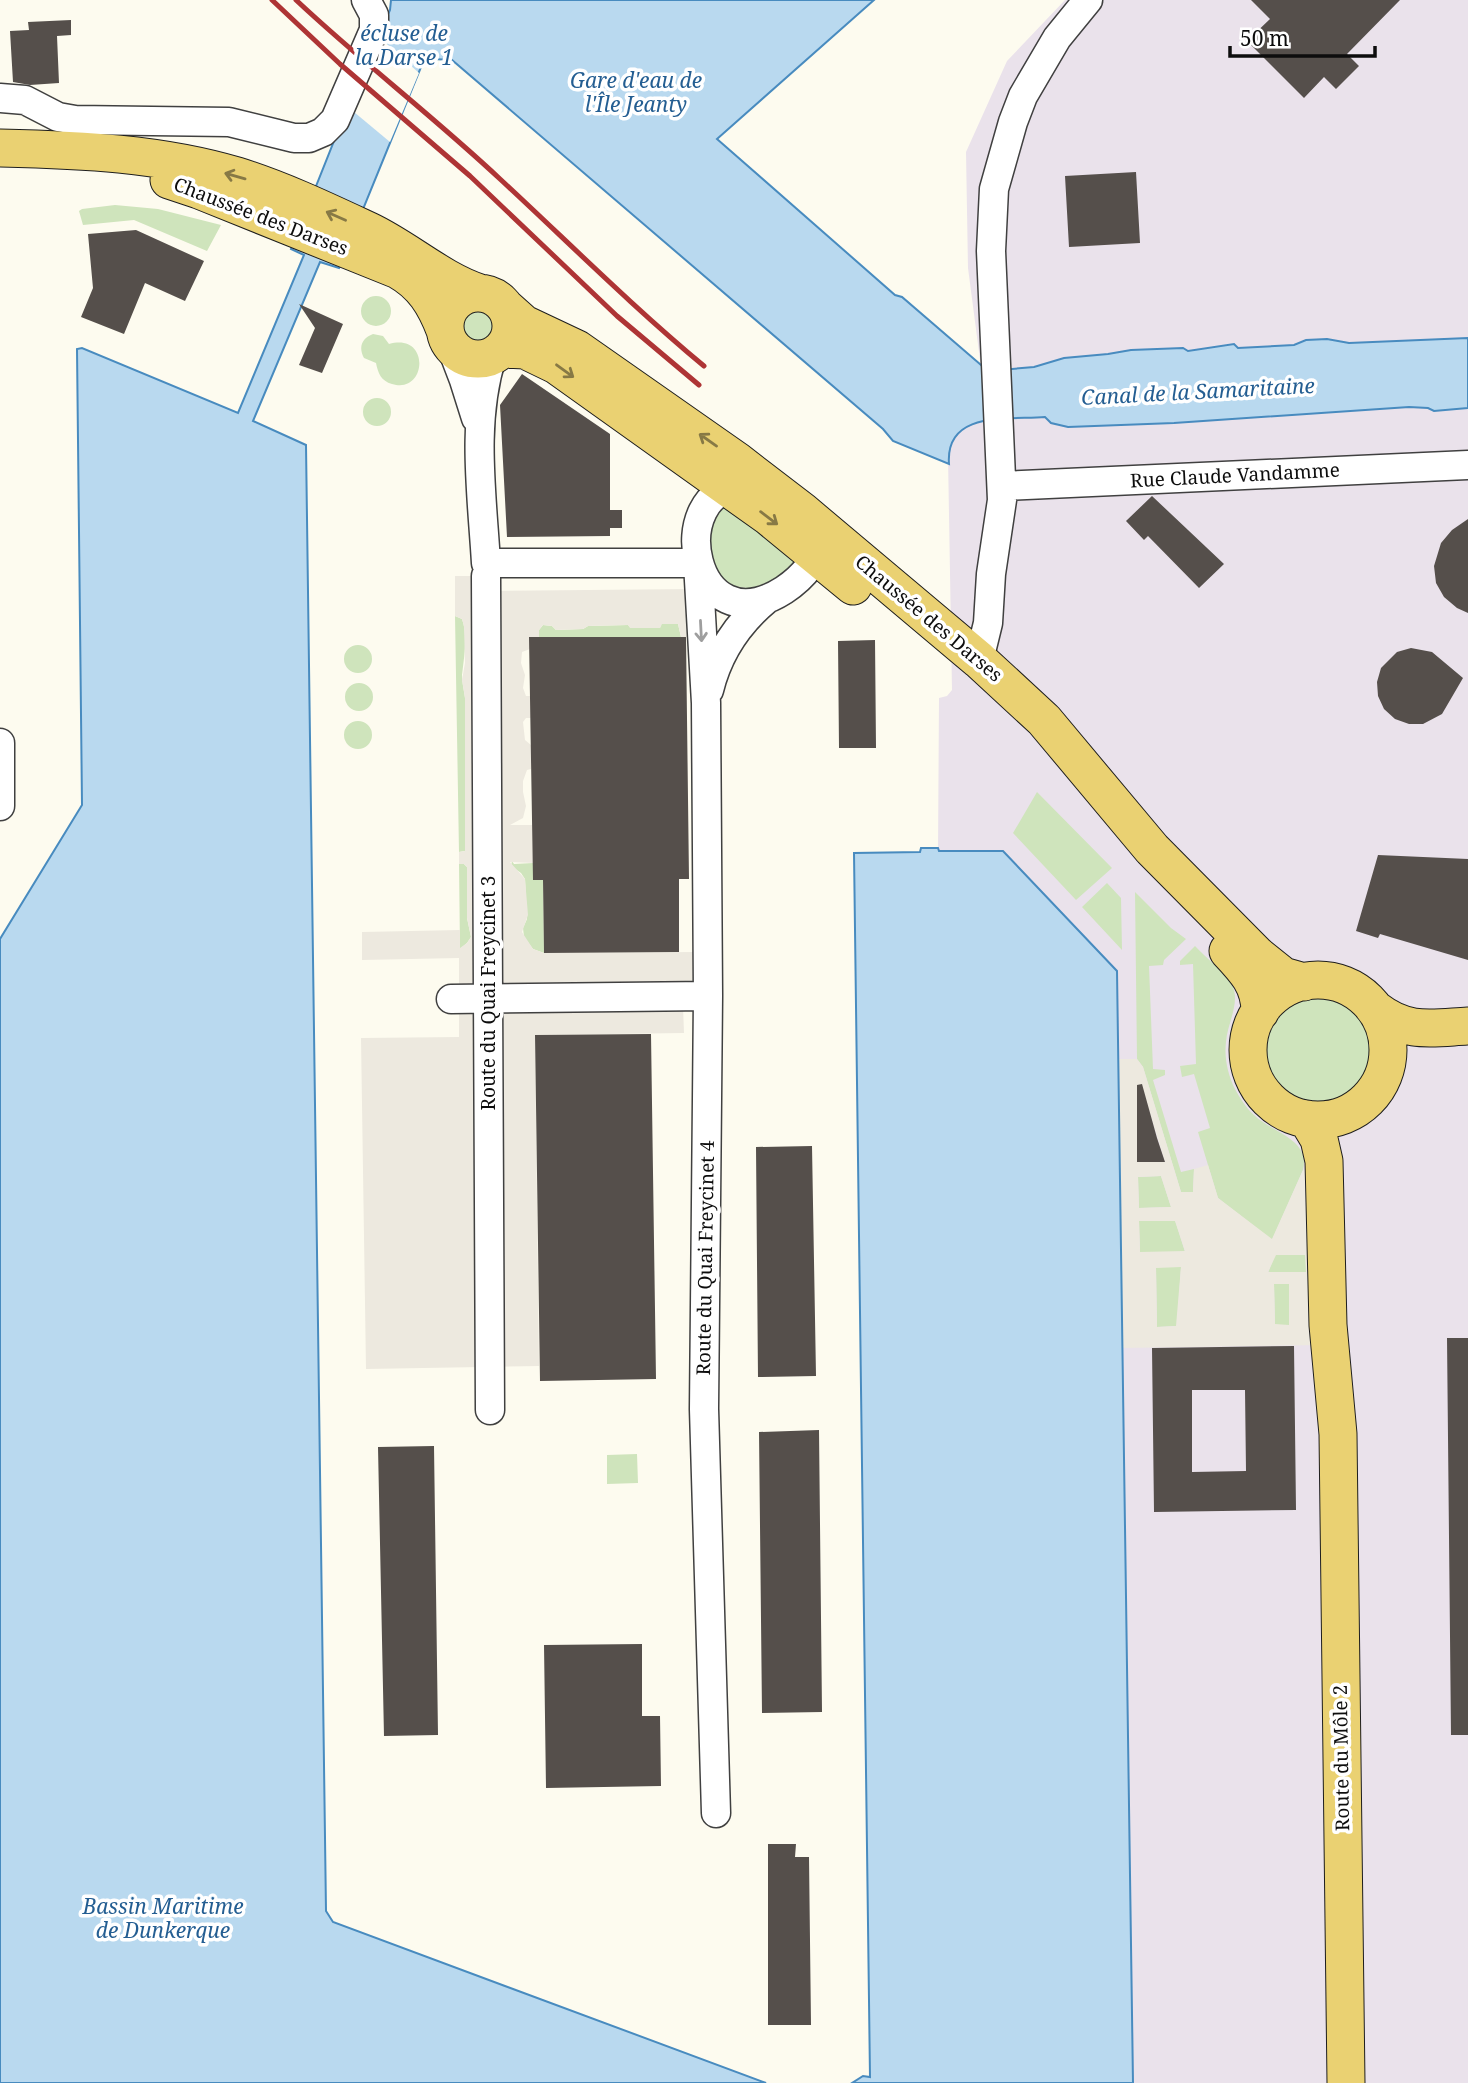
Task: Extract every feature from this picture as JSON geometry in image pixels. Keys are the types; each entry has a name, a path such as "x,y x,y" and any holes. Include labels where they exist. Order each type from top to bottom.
{"main road":[{"name":"Chaussée des Darses","path":"0,148 119,154 180,162 254,181 294,213"},
{"name":"Chaussée des Darses","path":"0,168 154,177 294,213 368,244 415,256 457,284 492,300 524,324 577,349 772,487 818,541 883,600 975,672 1044,720 1152,849 1257,955 1283,976 1304,982"},
{"name":"Chaussée des Darses","path":"368,244 422,288 432,301 448,338"},
{"path":"464,297 492,300 510,319 511,333 497,353 482,359 461,355 448,338 446,317 453,305 464,297"},
{"name":"Chaussée des Darses","path":"497,353 525,350 551,361 728,488 818,541"},
{"name":"Chaussée des Darses","path":"975,672 996,704 1065,774 1154,877 1244,967 1257,989 1260,1012"},
{"path":"1376,1010 1388,1042 1386,1069 1377,1089 1367,1100 1349,1113 1336,1118 1307,1119 1286,1113 1264,1094 1253,1075 1249,1061 1249,1039 1260,1012 1279,993 1304,982 1326,981 1340,984 1360,994 1395,1024 1413,1027 1468,1026"},
{"path":"1386,1069 1404,1054 1417,1048 1468,1044"},
{"name":"Route du Môle 2","path":"1338,1434 1348,1337 1346,1144 1350,1126 1367,1100"},
{"name":"Route du Môle 2","path":"1307,1119 1319,1139 1324,1161 1328,1325 1338,1434 1346,2083"}],"street":[{"path":"0,98 25,100 58,117 75,120 229,122 293,138 309,138 323,132 335,120 374,30 374,15 366,0"},
{"path":"975,672 988,623 991,574 1002,513 990,237 996,176 1029,83 1057,38 1088,0"},
{"name":"Route du Quai Freycinet 3","path":"448,338 464,380 478,431"},
{"name":"Route du Quai Freycinet 3","path":"490,1410 486,570 478,431 484,382 497,353"},
{"path":"679,452 687,472 698,527 698,563 713,588 729,599 749,603 817,582 841,586 883,600"},
{"name":"Rue Claude Vandamme","path":"1002,486 1468,465"},
{"path":"698,527 701,513 707,503 728,488 745,484 772,487"},
{"path":"777,593 810,566 818,541"},
{"path":"486,570 698,563"},
{"name":"Route du Quai Freycinet 4","path":"698,563 706,703 708,996 704,1409 716,1813"},
{"name":"Route du Quai Freycinet 4","path":"706,703 711,681 730,639 744,620 777,593"},
{"path":"0,743 0,806"},
{"path":"451,999 708,996"}],"shaded area":[{"path":"1065,0 1468,0 1468,2083 1133,2083 1117,972 938,851 939,698 947,696 952,690 948,456 953,439 962,428 975,422 988,421 968,268 966,152 1007,61"},
{"path":"455,576 488,576 489,591 693,589 693,637 681,637 678,624 662,624 660,628 630,628 628,625 556,630 552,626 543,625 539,630 539,637 530,649 522,652 521,663 525,675 523,688 526,696 530,696 531,718 526,718 523,722 525,740 531,745 531,769 527,770 523,781 526,806 523,818 510,825 532,825 533,863 510,862 525,879 528,915 522,932 533,949 544,953 697,952 697,1006 683,1006 684,1033 535,1035 539,1366 366,1369 361,1038 459,1037 459,958 362,960 362,932 460,930 460,948 471,937 467,918 467,867 459,864 459,852 465,851 465,698 462,680 465,663 464,626 462,619 455,616"},
{"path":"1119,1059 1137,1059 1143,1067 1181,1192 1193,1192 1194,1169 1208,1165 1218,1198 1272,1239 1303,1170 1320,1170 1324,1345 1122,1348","holes":["1147,1104 1165,1162 1137,1162 1137,1105","1161,1176 1171,1207 1139,1208 1138,1177","1139,1221 1175,1221 1185,1251 1140,1252","1276,1255 1305,1255 1306,1272 1268,1272","1181,1267 1176,1326 1157,1327 1156,1268","1274,1284 1289,1284 1289,1325 1275,1324"]}],"green space":[{"path":"115,205 158,209 221,225 207,251 134,220 83,225 79,211 82,209"},
{"path":"376,296 382,297 390,305 390,317 382,325 376,326 370,325 362,317 361,311 362,305 370,297"},
{"path":"479,308 492,313 497,326 492,339 479,344 466,339 461,326 466,313"},
{"path":"373,334 383,336 389,344 403,343 412,347 418,354 418,373 412,381 404,385 388,383 381,376 376,363 364,358 362,343"},
{"path":"377,398 387,402 391,412 387,422 377,426 367,422 363,412 367,402"},
{"path":"727,507 797,561 798,566 761,590 726,585 707,554 716,508"},
{"path":"455,616 462,619 465,639 462,675 465,698 465,851 459,852"},
{"path":"661,624 678,624 681,637 539,637 539,630 543,625 552,626 556,630 628,625 631,628 660,628"},
{"path":"358,645 368,649 372,659 368,669 358,673 348,669 344,659 348,649"},
{"path":"359,683 369,687 373,697 369,707 359,711 349,707 345,697 349,687"},
{"path":"358,721 368,725 372,735 368,745 358,749 348,745 344,735 348,725"},
{"path":"1037,792 1112,868 1076,900 1013,833"},
{"path":"512,861 514,864 533,863 533,879 543,880 544,953 533,949 524,937 523,928 527,919 525,879 511,866"},
{"path":"459,864 467,867 467,918 471,937 460,949"},
{"path":"1107,883 1121,898 1122,950 1082,907"},
{"path":"1135,892 1186,939 1164,960 1163,965 1149,966 1153,1069 1165,1070 1165,1075 1153,1080 1181,1172 1194,1169 1193,1192 1181,1192 1143,1067 1137,1059"},
{"path":"1195,946 1224,975 1234,992 1226,1048 1227,1066 1235,1089 1254,1115 1295,1143 1304,1159 1303,1170 1272,1240 1218,1198 1198,1132 1210,1128 1194,1074 1182,1077 1180,1066 1196,1064 1193,964 1180,965 1180,961"},
{"path":"1320,993 1342,997 1360,1010 1373,1028 1377,1050 1373,1072 1360,1090 1342,1103 1320,1107 1298,1103 1280,1090 1267,1072 1263,1050 1267,1028 1280,1010 1298,997"},
{"path":"1161,1176 1171,1207 1139,1208 1138,1177"},
{"path":"1175,1220 1185,1252 1140,1252 1139,1221"},
{"path":"1275,1255 1306,1255 1306,1272 1268,1273"},
{"path":"1156,1267 1181,1267 1177,1326 1157,1327"},
{"path":"1274,1284 1289,1284 1289,1325 1275,1325"},
{"path":"637,1454 638,1483 607,1484 607,1455"}],"water":[{"name":"Bassin Maritime de Dunkerque","path":"391,0 874,0 717,139 895,295 902,297 988,371 1034,367 1064,358 1131,350 1183,348 1188,351 1234,344 1238,348 1294,345 1306,340 1327,339 1349,343 1468,338 1468,408 1434,411 1409,407 1174,423 1068,427 1051,423 1045,417 998,419 968,426 957,434 951,447 949,464 893,441 883,429 452,60 433,59 421,67 339,268 320,262 253,421 306,445 326,1911 333,1922 766,2083 0,2083 0,939 82,805 77,349 82,348 238,413 304,255 291,249 390,10"},
{"path":"921,848 938,848 939,851 1003,851 1117,971 1133,2083 852,2083 863,2076 870,2077 854,853 920,852"}],"pier":[{"path":"379,37 419,73 390,142 348,107"}],"building":[{"path":"1251,0 1400,0 1347,54 1359,66 1336,89 1324,77 1304,98 1247,41 1270,19"},
{"path":"71,20 71,35 57,36 59,83 30,85 13,82 10,31 29,30 28,22"},
{"path":"1136,172 1140,243 1069,247 1065,176"},
{"path":"136,230 204,261 185,301 145,283 124,334 81,317 93,288 88,234"},
{"path":"299,304 343,324 322,373 299,365 315,328"},
{"path":"522,374 610,434 610,510 622,510 622,528 610,528 610,536 507,537 500,405"},
{"path":"1152,496 1224,564 1199,588 1148,536 1144,540 1126,521"},
{"path":"1468,519 1468,613 1444,597 1436,583 1434,566 1441,543 1452,530"},
{"path":"529,637 686,637 689,879 679,879 679,952 544,953 543,880 533,880"},
{"path":"875,640 876,748 839,748 838,641"},
{"path":"1411,648 1432,652 1463,678 1442,714 1423,724 1409,724 1395,719 1384,709 1378,696 1377,682 1381,668 1397,652"},
{"path":"1378,855 1468,859 1468,960 1380,934 1378,938 1356,931"},
{"path":"651,1034 656,1379 540,1381 535,1035"},
{"path":"1142,1084 1165,1162 1137,1162 1137,1085"},
{"path":"812,1146 816,1376 758,1377 756,1147"},
{"path":"1447,1338 1468,1338 1468,1735 1451,1735"},
{"path":"1294,1346 1296,1510 1154,1512 1152,1348","holes":["1192,1390 1245,1390 1246,1471 1192,1472"]},
{"path":"819,1430 822,1712 762,1713 759,1432"},
{"path":"434,1446 438,1735 384,1736 378,1447"},
{"path":"642,1644 642,1716 660,1716 661,1786 546,1788 544,1645"},
{"path":"768,1844 796,1844 795,1857 809,1857 811,2025 768,2025"}],"railway":[{"path":"272,0 340,64 470,176 617,316 699,385"},
{"path":"296,0 475,156 626,298 704,366"}],"water label":[{"name":"écluse de la Darse 1","path":"404,46"},
{"name":"Gare d'eau de l'Île Jeanty","path":"636,93"},
{"name":"Canal de la Samaritaine","path":"1198,392"}]}
